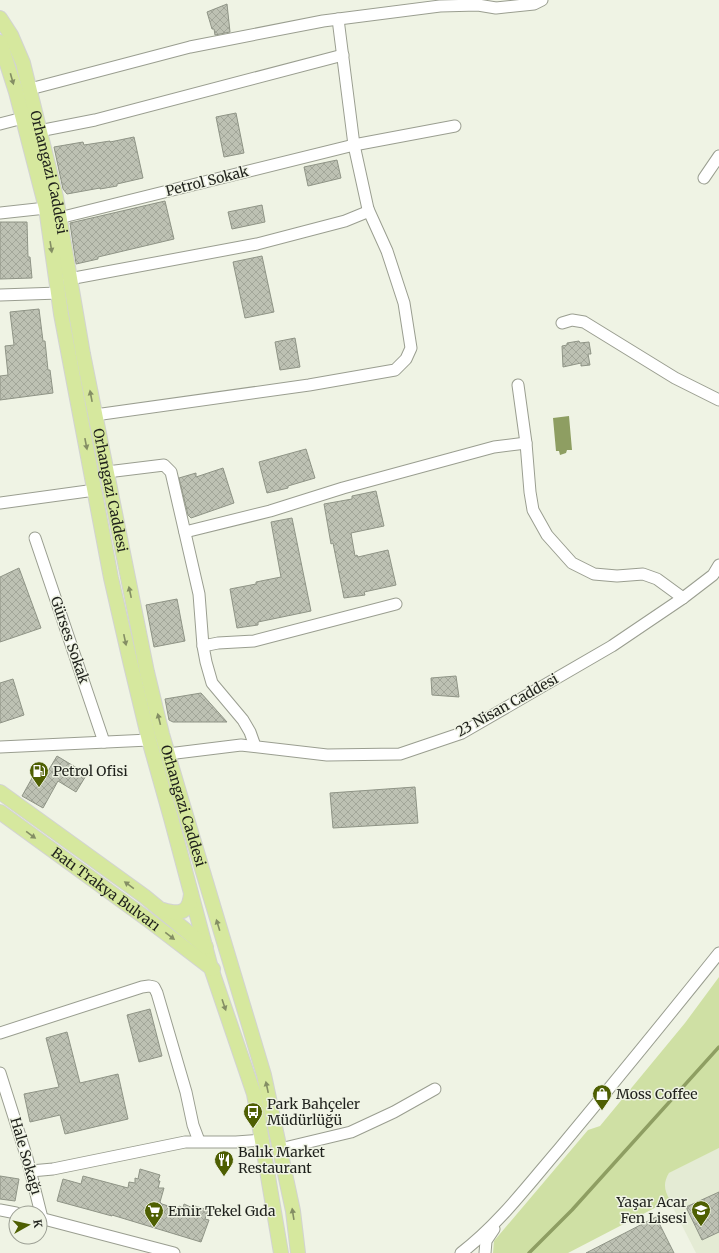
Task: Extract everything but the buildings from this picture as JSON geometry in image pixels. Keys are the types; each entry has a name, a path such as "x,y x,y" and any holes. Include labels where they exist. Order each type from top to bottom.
{"main road":[{"name":"Orhangazi Caddesi","path":"0,18 18,49 30,90 56,197 69,279 95,416 147,672 168,754 230,962"},
{"name":"Orhangazi Caddesi","path":"0,42 8,64 23,118 46,208 61,314 113,586 149,740 205,946"},
{"name":"Batı Trakya Bulvarı","path":"0,792 131,886 205,946 230,962"},
{"name":"Batı Trakya Bulvarı","path":"0,812 147,918 211,968"},
{"path":"160,909 178,914 185,911 190,902 191,894"},
{"path":"205,946 211,968 254,1094 281,1253"},
{"path":"211,968 223,968 230,962 264,1075 293,1211 298,1253"}],"street":[{"path":"30,90 190,47 323,21 440,6 477,3 496,8 534,4 542,0"},
{"path":"95,416 309,385 395,370 406,359 411,348 404,303 387,251 368,209 354,145 338,19"},
{"path":"39,131 95,120 343,55"},
{"path":"0,124 23,118"},
{"name":"Petrol Sokak","path":"59,218 354,145 455,126"},
{"path":"704,178 719,156"},
{"path":"0,212 46,208"},
{"path":"69,279 257,244 345,221 367,212 368,209"},
{"path":"0,295 59,293"},
{"path":"562,323 572,320 584,322 675,378 719,400"},
{"path":"518,385 526,443 530,492 534,510 547,535 572,563 594,574 617,576 643,574 657,579 682,598"},
{"path":"185,532 270,511 343,488 494,446 526,443"},
{"path":"107,472 164,465 171,472 199,594 203,646 212,683 244,720 250,732 254,746"},
{"path":"0,503 95,490"},
{"name":"Gürses Sokak","path":"35,538 104,742"},
{"name":"23 Nisan Caddesi","path":"168,754 241,745 327,755 400,754 462,733 612,646 682,598 712,575 719,565"},
{"path":"203,646 218,643 254,641 396,604"},
{"path":"0,747 149,740"},
{"path":"461,1253 478,1240 510,1206 597,1104 719,953"},
{"path":"0,1033 142,987 154,987 157,992 186,1092 193,1125 199,1141"},
{"name":"Hale Sokağı","path":"0,1073 31,1171 38,1205"},
{"path":"280,1149 351,1132 394,1112 435,1088"},
{"path":"31,1171 53,1169 185,1142 236,1142 263,1140"},
{"path":"485,1253 485,1245 489,1236 510,1206"},
{"path":"48,1220 174,1253"}],"shaded area":[{"path":"569,416 572,450 567,450 566,453 560,455 559,451 556,451 553,418"},
{"path":"719,977 719,1148 669,1173 665,1186 666,1193 670,1200 568,1253 493,1253 494,1241 588,1130 600,1126 685,1023"},
{"name":"Yaşar Acar Fen Lisesi","path":"719,1148 719,1253 696,1253 665,1192 665,1180 669,1173"}],"waterway":[{"path":"529,1253 572,1210 719,1047"}],"place":[{"name":"Petrol Ofisi","path":"39,788"},
{"name":"Moss Coffee","path":"602,1111"},
{"name":"Park Bahçeler Müdürlüğü","path":"253,1129"},
{"name":"Balık Market Restaurant","path":"224,1177"},
{"name":"Yaşar Acar Fen Lisesi","path":"701,1227"},
{"name":"Emir Tekel Gıda","path":"154,1228"}]}
